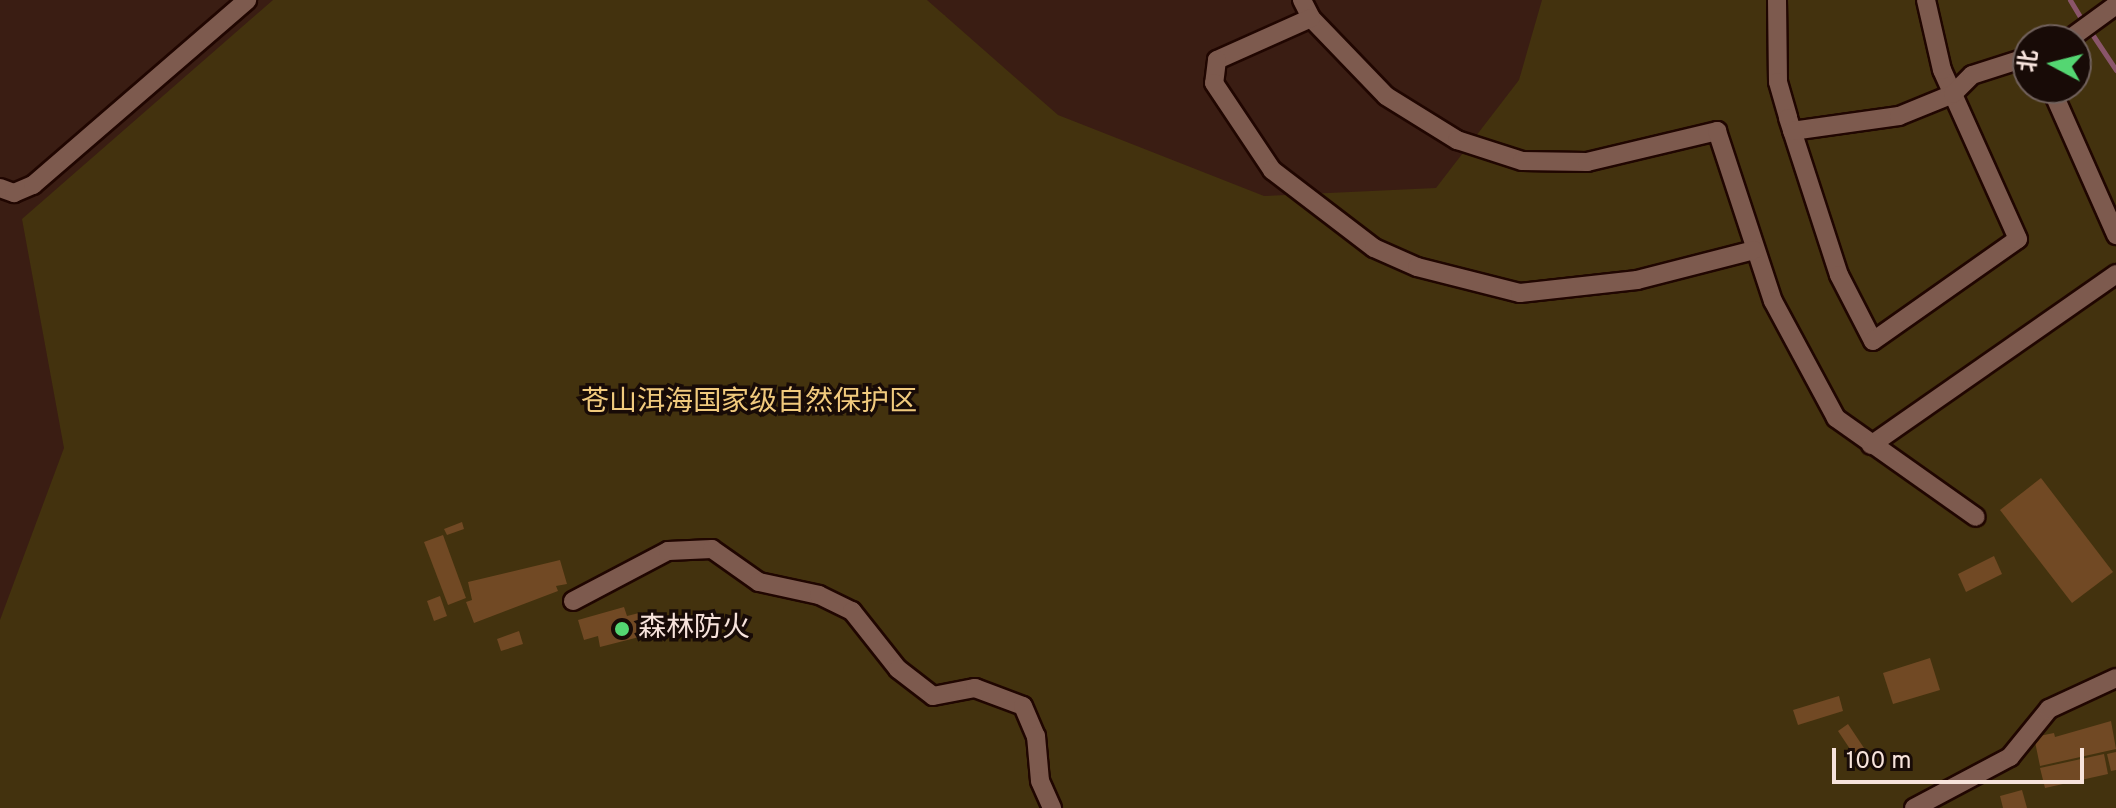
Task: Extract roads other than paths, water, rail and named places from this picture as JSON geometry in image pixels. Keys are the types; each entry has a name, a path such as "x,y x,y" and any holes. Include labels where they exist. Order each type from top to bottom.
{"street":[{"path":"0,188 14,193 33,185 247,0"},
{"path":"1302,0 1311,18 1386,96 1457,140 1522,161 1587,162 1717,131 1754,250 1808,372 1836,418 1976,517"},
{"path":"1777,0 1778,82 1839,275 1873,341 2018,239 1953,94 1926,0"},
{"path":"2090,24 2116,5"},
{"path":"1311,18 1217,60 1214,83 1272,170 1374,248 1417,267 1520,293 1637,280 1754,250"},
{"path":"1792,131 1899,116 1953,94 1972,75 2012,62"},
{"path":"2058,104 2116,235"},
{"path":"1871,445 2116,274"},
{"path":"573,601 668,551 712,549 759,582 819,595 852,611 898,669 933,696 975,688 1023,706 1036,736 1040,781 1052,808"},
{"path":"1914,808 2010,757 2049,709 2116,678"}],"waterway":[{"path":"2070,0 2084,23"},
{"path":"2092,34 2116,70"}],"place":[{"name":"森林防火","path":"622,629"}],"park label":[{"name":"苍山洱海国家级自然保护区","path":"749,403"}]}
